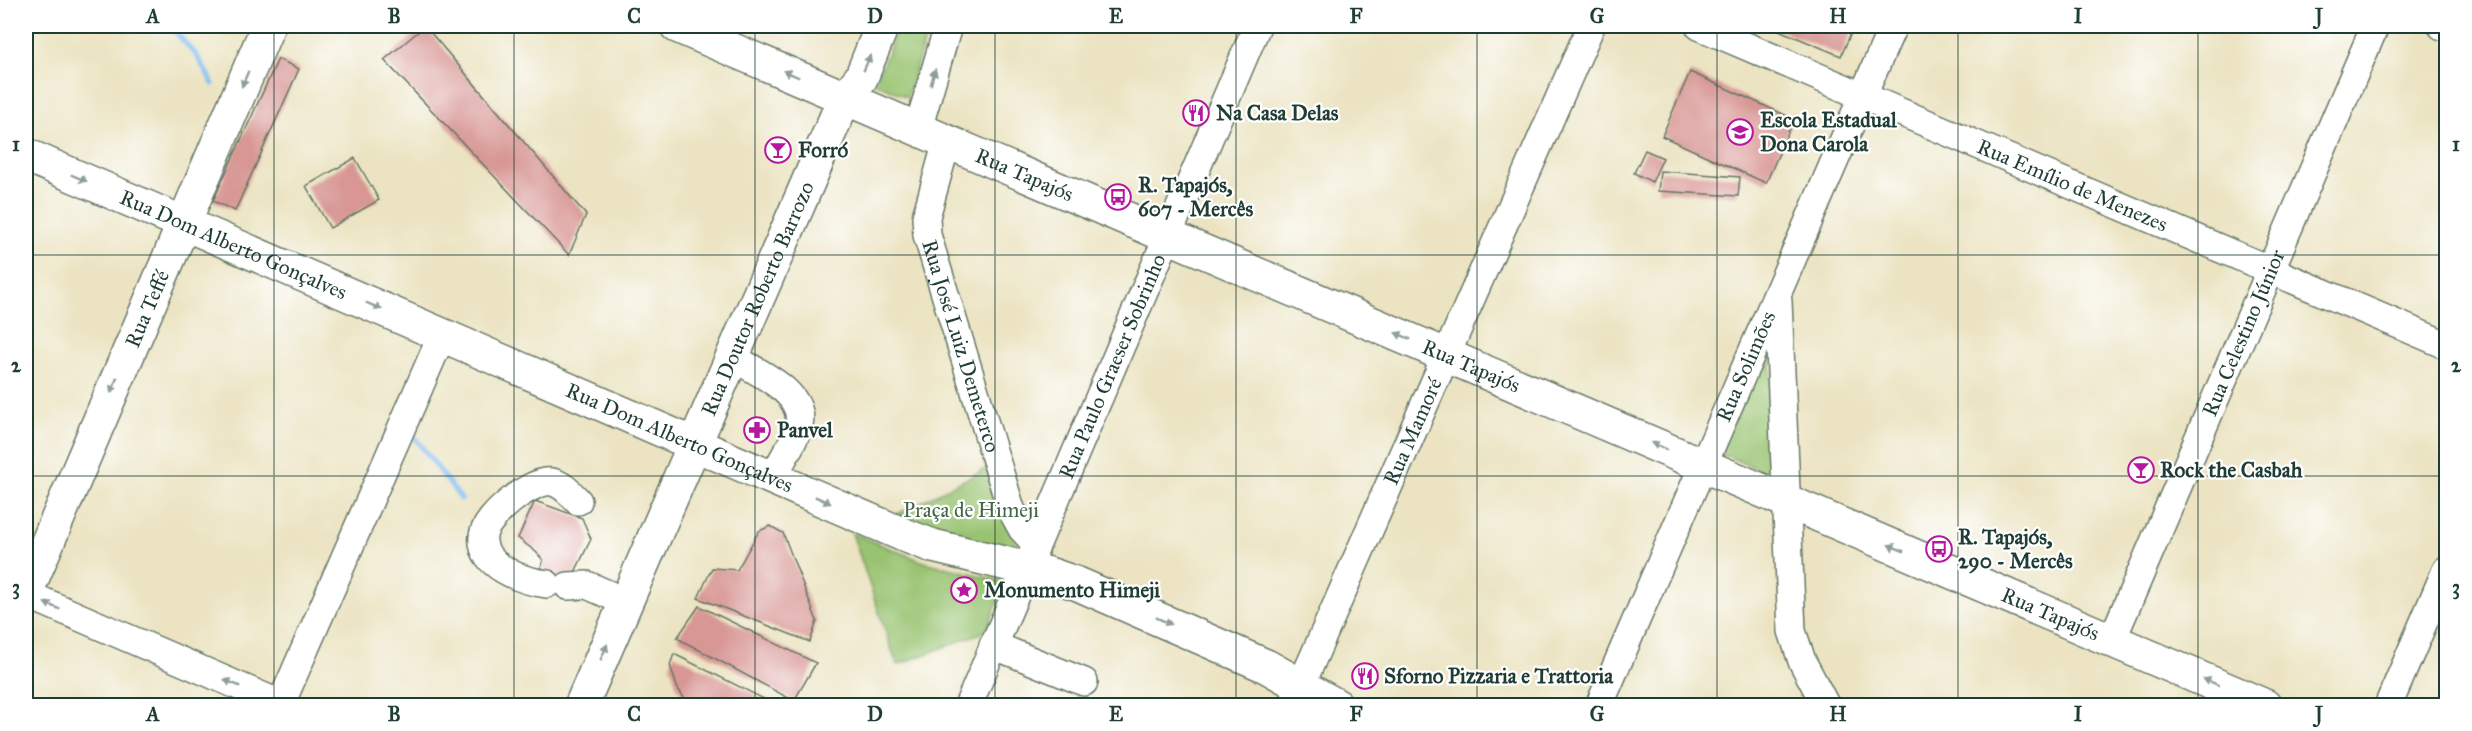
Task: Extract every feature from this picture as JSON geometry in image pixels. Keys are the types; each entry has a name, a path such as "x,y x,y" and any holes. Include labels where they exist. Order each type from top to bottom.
{"main road":[{"name":"Rua Teffé","path":"26,593 268,26"},
{"name":"Rua Tapajós","path":"677,26 2265,705"},
{"name":"Rua Doutor Roberto Barrozo","path":"581,705 845,98 861,78 882,26"},
{"name":"Rua Dom Alberto Gonçalves","path":"26,155 904,535 933,546 1031,557 1049,574 1088,588 1266,666 1296,695 1337,705"}],"street":[{"name":"Rua José Luiz Demeterco","path":"948,26 932,135 926,218 927,235 1011,509 1023,529 1031,557"},
{"name":"Rua Paulo Graeser Sobrinho","path":"968,705 1257,26"},
{"name":"Rua Mamoré","path":"1296,695 1591,26"},
{"name":"Rua Emílio de Menezes","path":"1699,26 2446,345"},
{"name":"Rua Solimões","path":"1599,705 1893,26"},
{"name":"Rua Celestino Júnior","path":"2112,640 2375,26"},
{"path":"1778,292 1792,631 1802,661 1826,705"},
{"path":"26,593 282,705 442,335"},
{"path":"732,357 789,392 797,402 800,414 798,428 772,478"},
{"path":"578,501 560,484 550,481 522,491 489,522 483,535 484,549 492,561 521,579 563,586 582,596 623,609"},
{"path":"2388,705 2446,570"},
{"path":"993,645 1084,682"}],"green space":[{"path":"899,26 929,26 907,97 875,83"},
{"path":"1771,331 1771,475 1718,452"},
{"name":"Praça de Himeji","path":"989,467 1018,550 945,534 896,515"},
{"name":"Praça de Himeji","path":"852,533 924,562 1006,582 986,631 897,665"}],"building":[{"path":"425,26 586,215 569,255 384,60"},
{"path":"1769,26 1854,26 1841,56"},
{"path":"278,59 299,69 235,211 213,201"},
{"path":"1690,72 1794,119 1766,183 1662,136"},
{"path":"1645,150 1663,158 1652,182 1634,173"},
{"path":"355,158 379,200 330,228 306,186"},
{"path":"1660,171 1740,177 1738,196 1658,191"},
{"path":"535,501 582,518 591,539 563,597 545,590 550,575 541,567 543,560 518,538"},
{"path":"770,526 783,533 817,621 810,642 698,598 712,568 737,570 759,531"},
{"path":"699,606 816,663 794,701 677,638"},
{"path":"674,654 778,706 689,706 677,687 670,665"}],"waterway":[{"path":"170,26 197,56 213,84"},
{"path":"410,431 461,499"}],"place":[{"name":"Na Casa Delas","path":"1196,113"},
{"name":"Escola Estadual Dona Carola","path":"1740,132"},
{"name":"Forró","path":"778,150"},
{"name":"R. Tapajós, 607 - Mercês","path":"1118,197"},
{"name":"Panvel","path":"757,430"},
{"name":"Rock the Casbah","path":"2141,470"},
{"name":"R. Tapajós, 290 - Mercês","path":"1939,549"},
{"name":"Monumento Himeji","path":"964,590"},
{"name":"Sforno Pizzaria e Trattoria","path":"1365,676"}]}
